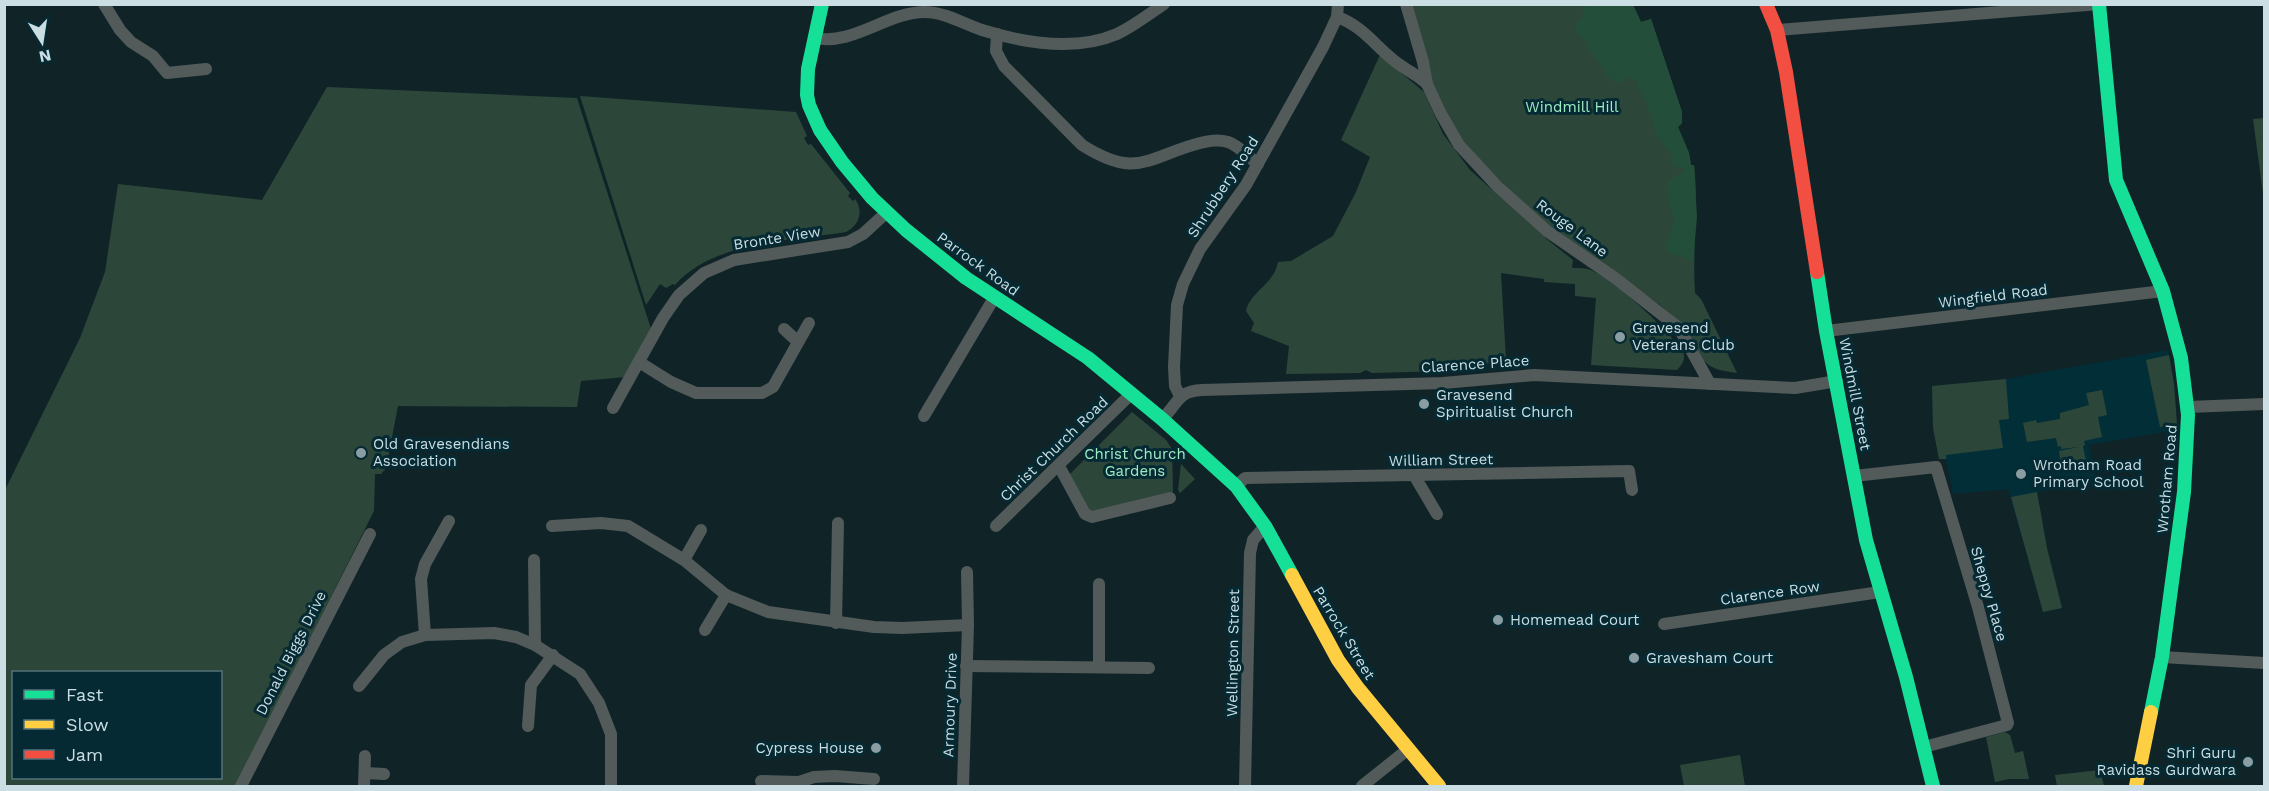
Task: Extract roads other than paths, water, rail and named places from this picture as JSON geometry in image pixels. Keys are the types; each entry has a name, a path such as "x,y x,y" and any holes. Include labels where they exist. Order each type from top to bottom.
{"street":[{"path":"105,4 120,30 131,42 153,56 161,74 206,69"},
{"name":"Parrock Road","path":"822,4 807,82 809,105 814,119 842,162 886,213 950,266 994,298 1088,358 1162,418 1236,486"},
{"path":"815,38 835,40 923,12 941,15 1029,42 1069,43 1103,39 1126,29 1164,4"},
{"name":"Rouge Lane","path":"1406,4 1427,84 1450,129 1477,166 1547,231 1615,278 1679,328 1710,384"},
{"name":"Windmill Street","path":"1766,4 1777,30 1791,102 1826,331 1866,540 1906,677 1933,786"},
{"path":"1777,30 2099,4"},
{"name":"Wrotham Road","path":"2099,4 2116,180 2163,291 2181,358 2188,407 2186,470 2162,657 2136,786"},
{"name":"Rouge Lane","path":"1338,11 1398,63 1427,84"},
{"name":"Shrubbery Road","path":"1180,396 1174,384 1174,367 1177,305 1182,287 1200,249 1246,185 1258,164 1323,47 1338,11"},
{"path":"997,34 995,50 1004,66 1082,145 1092,152 1120,163 1136,164 1150,162 1192,145 1220,141 1236,146 1258,164"},
{"name":"Bronte View","path":"613,408 663,318 679,295 704,273 734,260 848,242 863,234 886,213"},
{"name":"Wingfield Road","path":"1826,331 2163,291"},
{"path":"924,409 994,298"},
{"path":"639,362 671,382 696,393 762,393 773,387 809,323"},
{"path":"784,329 797,341"},
{"name":"Clarence Place","path":"1180,396 1194,390 1443,383 1524,375 1795,388 1837,381"},
{"name":"Christ Church Road","path":"996,526 1132,393"},
{"path":"1162,418 1180,396"},
{"path":"2188,407 2265,404"},
{"path":"1059,466 1085,514 1092,517 1170,498"},
{"name":"Sheppy Place","path":"1854,476 1936,467 1960,543 2003,702 2008,723 2006,726 1923,747"},
{"name":"William Street","path":"1236,486 1245,478 1629,471 1632,490"},
{"path":"1414,476 1437,514"},
{"name":"Parrock Street","path":"1236,486 1265,526 1338,660 1407,750 1439,786"},
{"path":"425,635 421,579 425,564 449,521"},
{"path":"552,526 602,523 628,526 684,560 726,594 768,612 836,623 902,628 968,625"},
{"path":"836,623 838,523"},
{"name":"Wellington Street","path":"1245,786 1250,553 1253,540 1265,526"},
{"path":"684,560 701,530"},
{"name":"Donald Biggs Drive","path":"241,786 370,534"},
{"path":"534,560 535,645"},
{"name":"Armoury Drive","path":"963,786 968,625 967,572"},
{"path":"1099,584 1099,667"},
{"name":"Clarence Row","path":"1664,624 1880,592"},
{"path":"705,630 726,594"},
{"path":"359,686 384,655 402,642 425,635 494,633 516,637 553,655 580,674 599,703 611,734 611,786"},
{"path":"528,726 531,685 553,655"},
{"path":"2162,657 2265,663"},
{"path":"966,666 1149,668"},
{"path":"1362,786 1407,750"},
{"path":"364,786 365,756"},
{"path":"365,773 384,774"},
{"path":"761,781 799,784 814,777 835,781 874,779"}],"place":[{"name":"Gravesend Veterans Club","path":"1620,337"},
{"name":"Gravesend Spiritualist Church","path":"1424,404"},
{"name":"Old Gravesendians Association","path":"361,453"},
{"name":"Wrotham Road Primary School","path":"2021,474"},
{"name":"Homemead Court","path":"1498,620"},
{"name":"Gravesham Court","path":"1634,658"},
{"name":"Cypress House","path":"876,748"},
{"name":"Shri Guru Ravidass Gurdwara","path":"2248,762"}],"park label":[{"name":"Windmill Hill","path":"1572,107"},
{"name":"Christ Church Gardens","path":"1135,462"}]}
